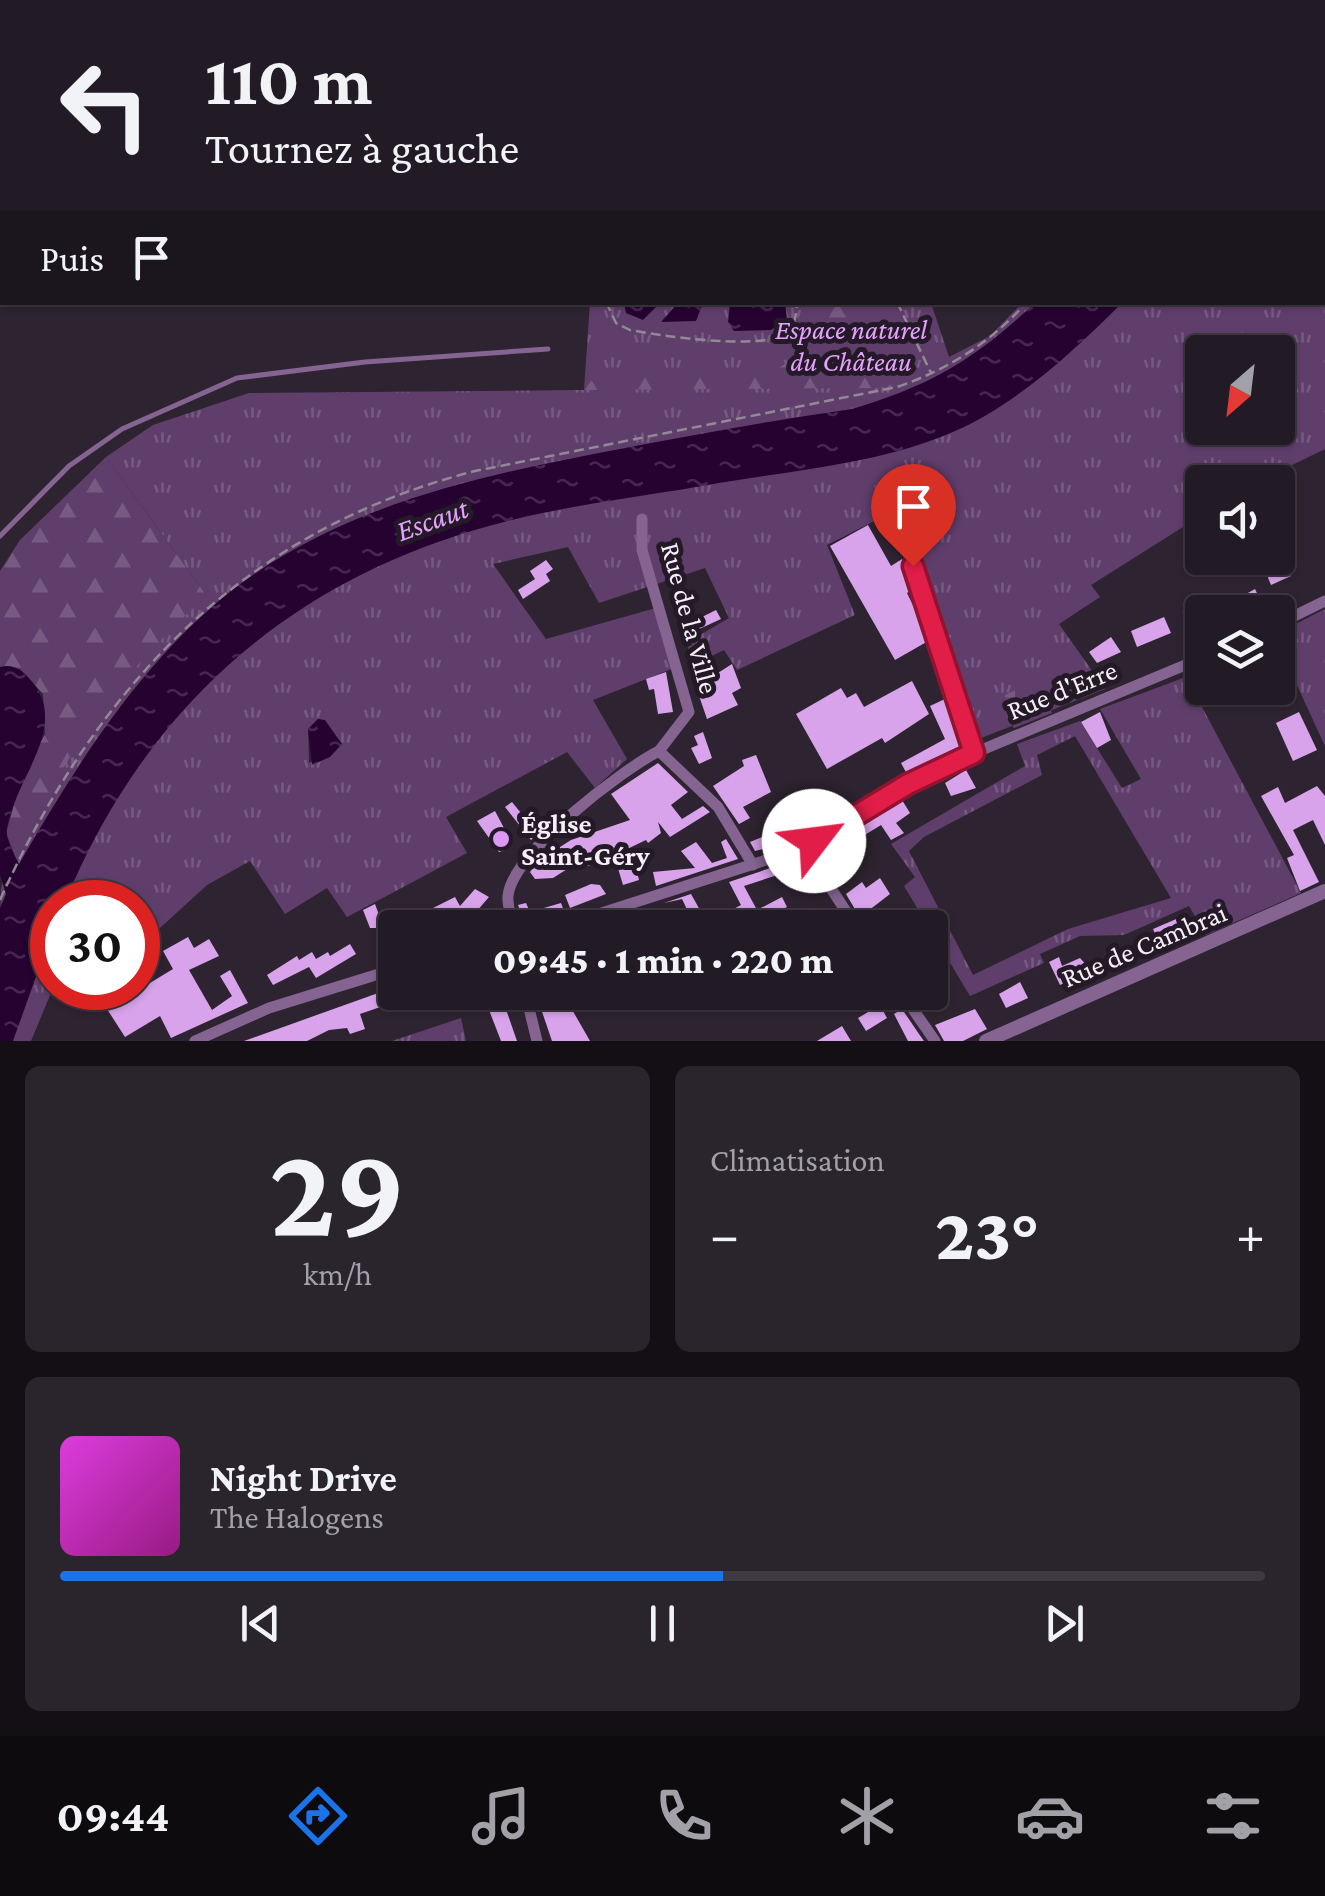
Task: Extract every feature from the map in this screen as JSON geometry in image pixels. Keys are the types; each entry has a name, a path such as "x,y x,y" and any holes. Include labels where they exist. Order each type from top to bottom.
{"street":[{"name":"Rue de la Ville","path":"642,519 642,550 689,712 659,750"},
{"path":"1295,616 1325,601"},
{"name":"Rue d'Erre","path":"612,910 803,846 908,784 1185,665"},
{"path":"510,910 508,898 514,880 558,826 637,762 659,750 689,774 718,807 753,865"},
{"path":"803,846 845,910"},
{"name":"Rue de Cambrai","path":"986,1041 1324,891"},
{"path":"195,1041 269,1008 378,974"},
{"path":"530,1010 536,1041"},
{"path":"914,1010 936,1041"}],"lane":[{"path":"0,536 68,466 122,429 237,378 365,362 548,350"},
{"path":"913,566 974,753"}],"path":[{"path":"607,305 616,323 630,330 753,340 785,333 795,322 797,305"},
{"path":"898,305 931,374"},
{"path":"0,900 17,861 82,748 158,652 246,577 327,528 406,492 475,471 867,395 931,374 993,339 1024,305"}],"green space":[{"name":"Espace naturel du Château","path":"590,305 932,305 949,357 990,336 1020,305 1325,305 1325,449 1292,465 1185,465 1185,526 1091,585 1100,597 1059,624 1105,689 976,740 896,510 827,545 855,615 737,670 724,650 689,667 688,642 729,618 705,568 599,603 568,547 493,564 546,639 656,608 674,668 593,700 627,759 595,788 567,752 446,817 467,853 347,917 327,888 285,914 250,861 207,885 160,928 160,880 30,880 30,1010 44,1010 31,1041 0,1041 1,888 11,861 45,795 90,723 155,641 207,596 106,457 153,425 249,393 584,390","holes":["318,719 325,721 341,745 309,763 308,729"]},
{"name":"Espace naturel du Château","path":"819,305 865,305 879,342 898,346 883,363 923,371 880,388 585,390 595,375 769,375 816,342"},
{"path":"106,457 207,596 148,654 98,716 54,783 15,856 6,833 21,780 45,734 43,694 20,669 0,667 0,571 20,540"},
{"path":"1325,609 1325,746 1295,681 1295,624"},
{"path":"1185,677 1185,705 1201,705 1301,893 1206,935 1189,906 1124,935 1080,936 1040,954 1044,963 970,996 948,959 948,927 973,975 1068,929 1171,898 1075,736 1037,755 1042,775 924,837 909,851 939,910 918,910 904,886 915,877 891,844 1025,766 1017,744 1080,721 1122,788 1141,779 1100,709"},
{"path":"1038,679 1052,713 1014,728 999,698"},
{"path":"461,1018 466,1041 392,1041"}],"water":[{"path":"625,305 658,305 643,320 626,313"},
{"path":"676,305 702,305 696,321 661,322"},
{"path":"730,305 785,305 787,319 771,330 734,331 728,322"},
{"name":"Escaut","path":"1033,305 1120,305 1023,391 978,420 928,442 839,464 574,507 489,526 416,550 349,581 287,619 231,663 181,713 136,770 76,880 30,880 30,993 13,1041 0,1041 0,908 6,894 0,875 0,667 15,667 27,676 40,694 45,712 38,750 7,828 19,864 106,726 157,662 214,605 258,571 306,543 406,500 459,484 566,459 852,409 929,380 972,355"},
{"path":"318,719 325,720 342,744 330,757 312,765 308,729"}],"building":[{"path":"868,525 891,566 902,559 914,589 907,593 930,640 895,660 830,546"},
{"path":"546,560 553,569 546,574 550,581 523,599 518,590 535,579 530,571"},
{"path":"1267,575 1291,575 1291,576 1271,585"},
{"path":"716,610 721,619 684,636 680,628"},
{"path":"1164,617 1171,633 1137,647 1131,631"},
{"path":"1111,637 1121,652 1097,663 1089,652"},
{"path":"732,664 741,688 732,693 738,705 707,719 696,687"},
{"path":"666,672 673,712 658,714 654,689 649,690 646,679"},
{"path":"912,681 929,714 885,743 882,738 827,769 796,714 841,688 847,698 856,693 864,707"},
{"path":"947,698 965,747 908,776 901,763 945,739 930,706"},
{"path":"1100,712 1111,740 1097,748 1081,722"},
{"path":"1299,712 1317,750 1293,761 1276,723"},
{"path":"703,732 712,758 699,764 691,748 698,745 694,736"},
{"path":"756,755 771,792 743,807 750,818 739,824 713,786 744,766 742,760"},
{"path":"658,763 688,792 671,805 682,819 703,806 710,812 670,837 658,822 661,833 648,843 646,840 623,851 629,870 636,868 639,880 623,885 617,865 610,867 607,858 588,866 583,859 553,878 535,879 530,872 538,861 571,840 630,820 611,794"},
{"path":"966,770 976,788 951,796 945,783"},
{"path":"1317,786 1325,796 1325,845 1313,820 1293,830 1319,882 1300,891 1287,858 1294,855 1261,796 1278,787 1285,803"},
{"path":"902,800 910,813 896,823 904,833 891,840 881,825 855,841 850,834"},
{"path":"512,802 538,834 531,840 505,807"},
{"name":"Église Saint-Géry","path":"495,811 504,828 497,831 505,850 499,852 477,821"},
{"path":"812,814 819,826 790,842 755,851 750,842 767,835 764,824 775,821 779,833"},
{"path":"726,839 738,859 656,886 653,872 695,868 681,851 696,842 712,863 727,858 721,842"},
{"path":"837,843 844,853 825,862 819,853"},
{"path":"800,858 805,866 744,886 757,910 732,910 741,905 729,882"},
{"path":"880,878 890,894 869,910 855,910 846,894 862,882 866,888"},
{"path":"591,884 600,885 606,894 570,908 565,895"},
{"path":"475,889 489,897 478,910 433,908 455,897 460,906"},
{"path":"691,894 700,910 687,910 682,899 664,903"},
{"path":"782,897 787,907 781,910 757,910"},
{"path":"561,903 564,910 537,910"},
{"path":"375,904 378,928 370,928 363,910"},
{"path":"1181,917 1187,930 1159,943 1153,929"},
{"path":"188,937 194,948 209,939 219,956 189,970 212,1010 232,996 220,976 230,970 248,1003 171,1038 160,1016 125,1037 108,1010 160,1010 160,977 173,969 163,951"},
{"path":"350,944 356,954 316,978 309,967 273,985 267,975 297,956 299,960 312,952 316,959 328,952 330,956"},
{"path":"1059,957 1062,966 1080,958 1091,970 1060,985 1049,962"},
{"path":"1020,982 1028,998 1006,1008 999,994"},
{"path":"378,993 378,1008 360,1014 365,1029 350,1034 347,1028 329,1030 307,1041 244,1041"},
{"path":"975,1009 987,1029 963,1041 944,1041 935,1025"},
{"path":"489,1010 506,1010 517,1041 501,1041"},
{"path":"541,1010 572,1010 590,1041 552,1041"},
{"path":"872,1010 883,1010 887,1018 866,1031 858,1018"},
{"path":"903,1010 924,1041 908,1041 894,1014"},
{"path":"842,1026 851,1041 817,1041"}],"place":[{"name":"Église Saint-Géry","path":"501,839"}],"route":[{"path":"814,841 908,784 974,753 913,566"}]}
